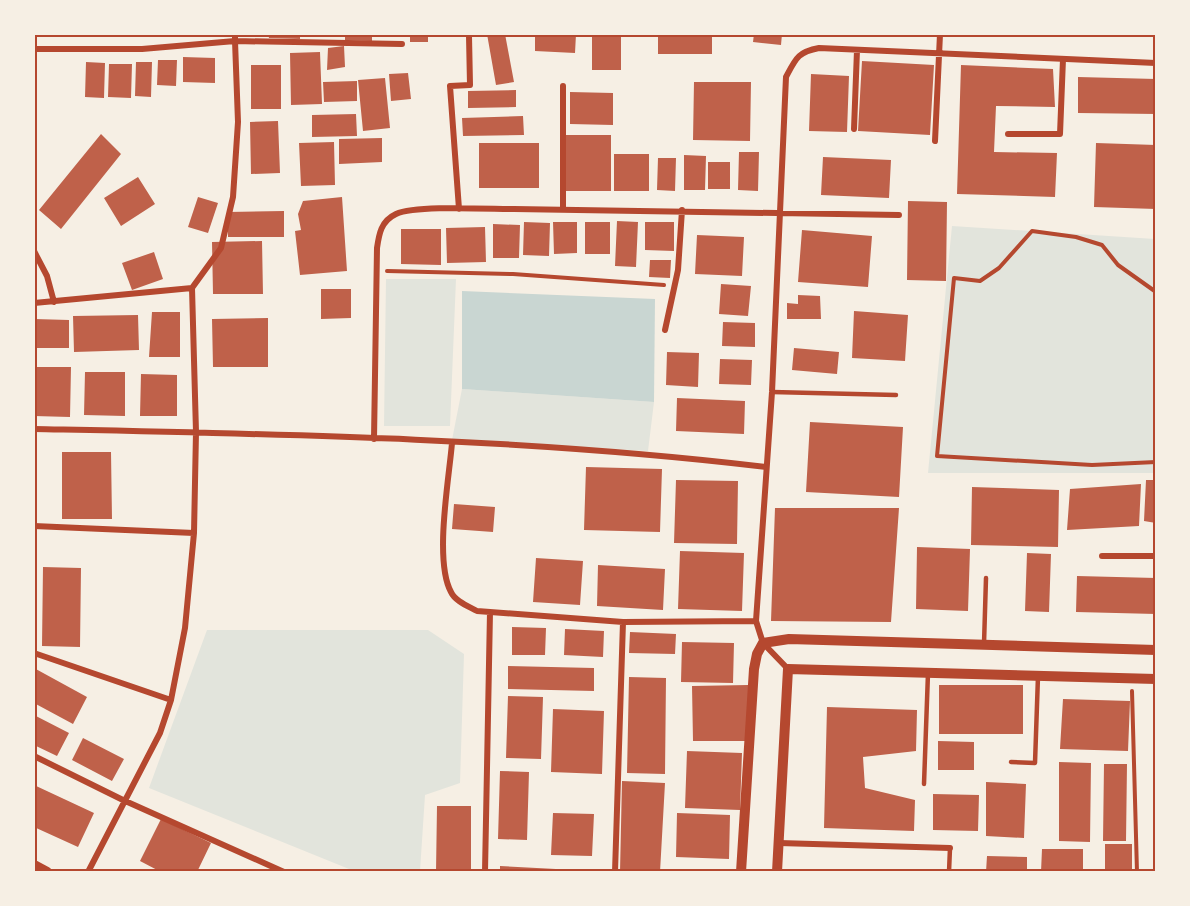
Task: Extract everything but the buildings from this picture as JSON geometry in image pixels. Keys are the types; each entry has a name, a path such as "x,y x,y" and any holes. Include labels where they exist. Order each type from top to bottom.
{"street":[{"path":"934,141 940,34"},
{"path":"459,209 450,86 470,85 469,36"},
{"path":"88,872 123,800 160,733 171,700 185,628 194,533 196,432 192,288 221,248 233,196 238,122 235,38"},
{"path":"34,49 142,50 235,38 402,44"},
{"path":"1155,63 819,48 804,51 796,59 786,77 772,392 756,621 763,644 788,669 1155,679"},
{"path":"854,129 857,50"},
{"path":"1008,134 1060,134 1063,59"},
{"path":"563,86 563,209"},
{"path":"374,439 379,232 386,220 397,214 410,211 459,209 563,209 898,215"},
{"path":"665,330 678,270 682,210"},
{"path":"34,251 47,276 54,302"},
{"path":"34,303 192,288"},
{"path":"34,429 196,432 648,453 766,467"},
{"path":"452,443 443,569 451,593 477,611 623,622 756,621"},
{"path":"34,526 194,533"},
{"path":"1102,556 1155,556"},
{"path":"485,872 490,612"},
{"path":"615,872 623,622"},
{"path":"741,872 754,669 757,654 763,644 789,639 1155,650"},
{"path":"34,652 171,700"},
{"path":"777,872 788,669"},
{"path":"34,756 123,800 284,872"},
{"path":"779,843 950,848"},
{"path":"34,865 47,872"}],"lane":[{"path":"772,392 896,395"},
{"path":"984,645 986,578"},
{"path":"924,784 928,673"},
{"path":"1011,762 1035,763 1038,676"},
{"path":"949,872 950,848"}],"path":[{"path":"1155,292 1118,265 1102,245 1076,237 1032,231 999,267 980,281 954,278 937,456 1092,465 1155,462"},
{"path":"377,270 513,274 674,286"},
{"path":"1132,678 1137,872"}],"shaded area":[{"path":"952,226 1155,239 1155,473 928,473"},
{"path":"386,279 456,279 450,426 384,426"},
{"path":"462,291 655,299 654,402 462,389"},
{"path":"462,389 654,402 648,451 452,440"},
{"path":"207,630 428,630 464,654 460,783 425,795 420,871 354,871 149,788"}]}
